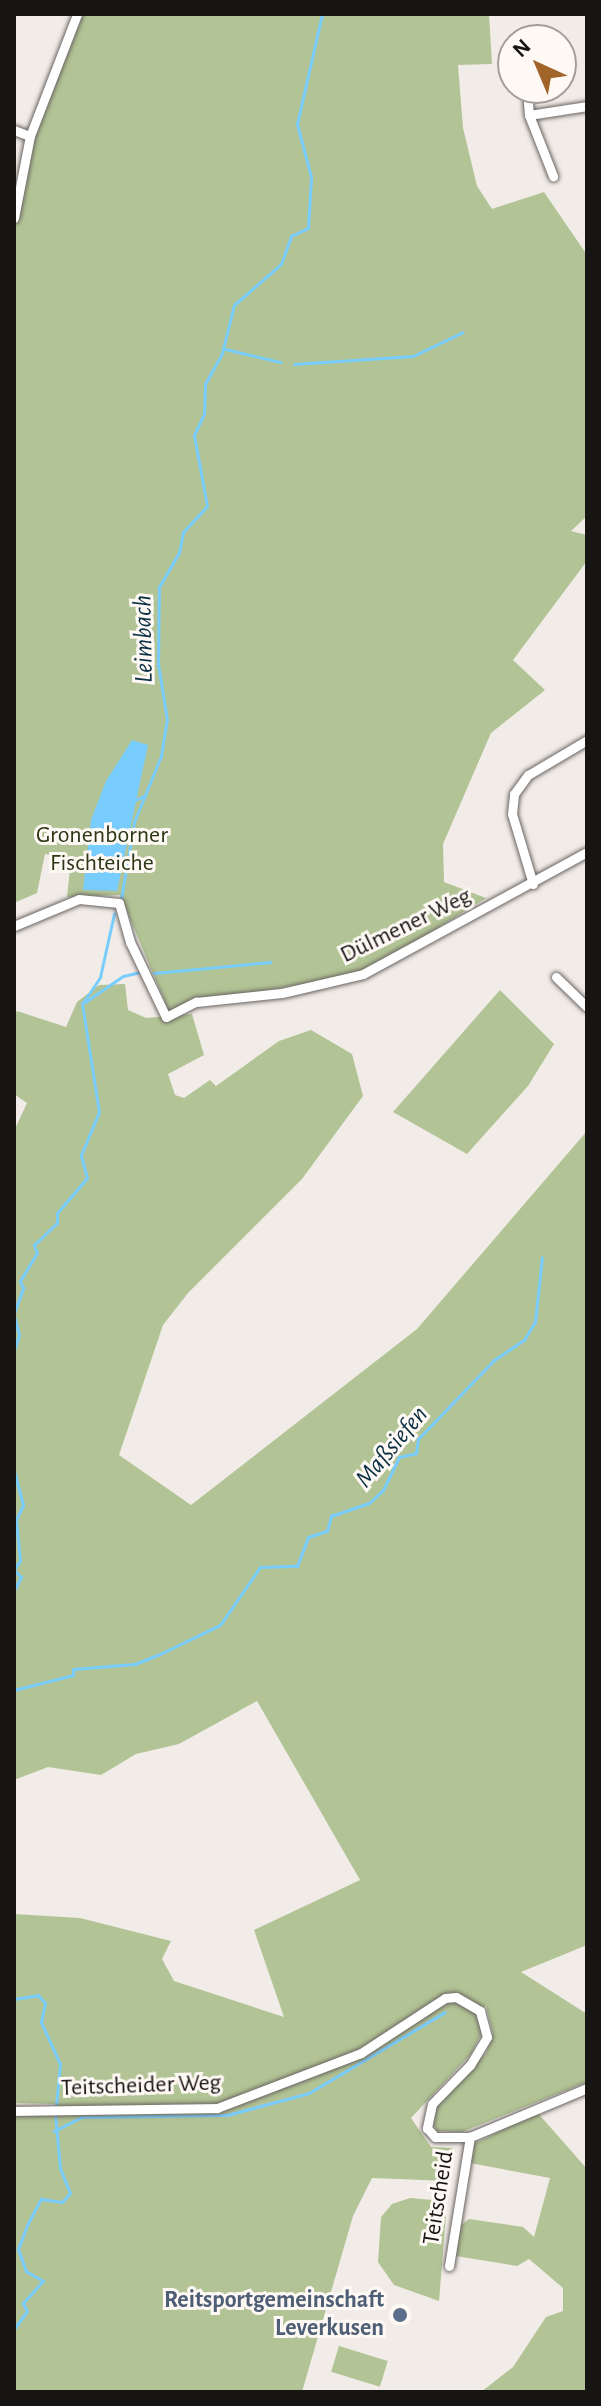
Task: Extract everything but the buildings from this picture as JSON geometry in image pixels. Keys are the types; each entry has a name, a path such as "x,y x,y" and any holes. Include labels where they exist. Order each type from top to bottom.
{"street":[{"path":"15,212 30,136 77,14"},
{"path":"528,104 529,115 553,176"},
{"path":"529,115 587,106"},
{"path":"14,130 30,136"},
{"path":"533,884 512,814 514,794 528,775 587,740"},
{"name":"Dülmener Weg","path":"14,926 79,899 120,905 130,942 166,1017 196,1002 282,993 363,974 587,852"},
{"path":"556,977 587,1007"},
{"name":"Teitscheider Weg","path":"14,2111 217,2108 361,2053 445,1998 472,2003 480,2011 487,2037 482,2051 426,2117 435,2137 470,2137"},
{"path":"470,2137 587,2088"},
{"name":"Teitscheid","path":"449,2266 470,2137"}],"green space":[{"name":"Gronenborner Fischteiche","path":"83,14 489,14 492,64 458,65 463,128 477,186 492,209 544,192 587,255 587,516 571,531 587,535 587,561 513,660 545,690 491,733 443,844 444,882 486,898 363,974 204,1001 171,1016 120,895 67,897 71,859 45,854 37,893 14,903 14,234 32,144"},
{"path":"125,984 128,1010 146,1018 192,1014 204,1055 168,1074 175,1095 184,1098 210,1080 216,1086 279,1041 311,1030 352,1054 363,1096 302,1179 188,1293 163,1325 119,1455 191,1505 417,1329 587,1131 587,1945 521,1972 587,2014 587,2082 462,2132 437,2131 432,2120 437,2105 486,2053 493,2034 486,2006 475,2013 482,2032 471,2054 411,2118 431,2147 452,2148 448,2181 372,2178 353,2216 302,2392 14,2392 14,2114 56,2114 56,2104 14,2103 14,1914 80,1918 171,1941 162,1959 174,1981 284,2017 254,1930 360,1880 257,1701 179,1744 136,1754 101,1775 48,1767 14,1780 14,1131 27,1103 14,1094 14,1016 17,1011 66,1027 77,1002 99,985"},
{"path":"500,990 554,1044 528,1086 467,1154 393,1112"},
{"path":"537,2112 587,2169 587,2392 481,2392 513,2367 546,2317 563,2311 563,2288 529,2259 517,2266 456,2256 460,2226 469,2219 523,2227 534,2237 550,2178 470,2163 474,2144"},
{"path":"410,2198 433,2200 446,2215 439,2301 394,2285 378,2262 381,2217 392,2204"},
{"path":"339,2346 388,2361 380,2387 331,2372"}],"water":[{"path":"132,740 148,745 117,891 83,890 91,820 106,781"}],"waterway":[{"name":"Leimbach","path":"121,899 134,822 161,756 167,720 158,664 159,587 179,553 183,532 207,506 194,435 204,414 205,384 222,353 234,305 281,264 291,236 308,228 311,177 297,124 322,14"},
{"path":"294,364 413,356 463,332"},
{"path":"225,349 280,362"},
{"name":"Leimbach","path":"132,802 145,795"},
{"name":"Leimbach","path":"14,1313 23,1288 20,1281 37,1253 34,1245 57,1223 57,1213 87,1178 81,1155 99,1112 82,1004 100,977 114,914"},
{"path":"154,973 270,962"},
{"path":"85,1002 123,976 140,972"},
{"name":"Maßsiefen","path":"14,1690 73,1675 73,1669 135,1664 162,1653 220,1625 260,1567 297,1566 308,1537 327,1531 331,1516 369,1503 383,1490 399,1457 416,1453 418,1439 494,1360 524,1340 535,1322 542,1257"},
{"name":"Leimbach","path":"14,1315 19,1335 14,1350"},
{"name":"Leimbach","path":"14,1444 14,1464"},
{"name":"Leimbach","path":"14,1471 23,1505 16,1520 20,1561 14,1569"},
{"name":"Leimbach","path":"14,1570 21,1577 14,1590"},
{"name":"Leimbach","path":"14,1999 38,1995 45,2003 41,2022 60,2064 56,2106"},
{"path":"54,2131 81,2117 227,2115 309,2093 445,2012"},
{"name":"Leimbach","path":"14,2329 27,2311 23,2303 43,2281 26,2271 18,2249 27,2225 41,2199 62,2202 70,2193 60,2168 55,2114"},
{"name":"Leimbach","path":"14,2384 14,2392"}],"place":[{"name":"Reitsportgemeinschaft Leverkusen","path":"400,2315"}]}
